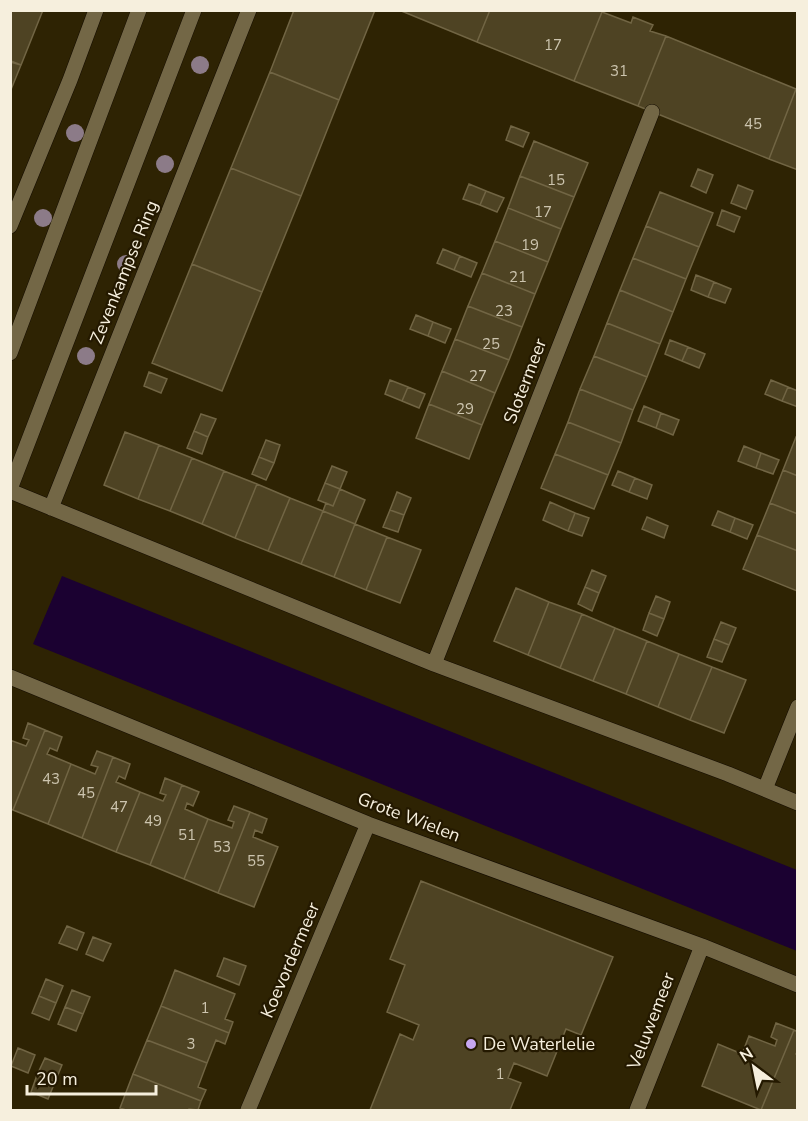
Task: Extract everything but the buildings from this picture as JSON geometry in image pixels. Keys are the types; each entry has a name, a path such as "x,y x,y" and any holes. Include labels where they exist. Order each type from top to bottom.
{"street":[{"path":"10,226 96,10"},
{"path":"10,353 139,10"},
{"name":"Zevenkampse Ring","path":"194,10 10,490 51,508 249,10"},
{"name":"Slotermeer","path":"434,664 652,112"},
{"path":"51,508 434,664 798,803"},
{"name":"Grote Wielen","path":"10,677 368,824 702,946 798,985"},
{"path":"765,789 798,707"},
{"name":"Koevordermeer","path":"248,1110 368,824"},
{"name":"Veluwemeer","path":"637,1110 702,946"}],"shaded area":[{"path":"62,576 797,870 797,951 33,644"}],"place":[{"name":"De Waterlelie","path":"471,1044"}]}
